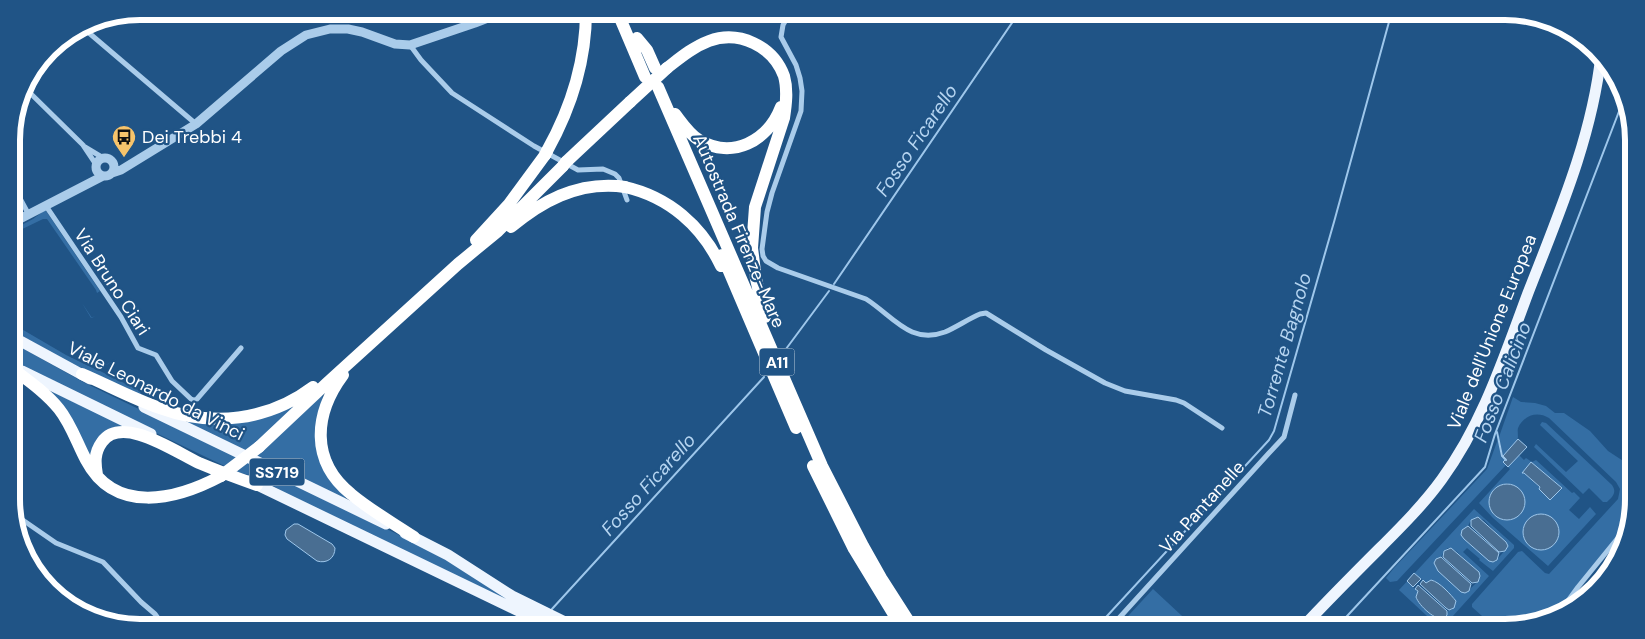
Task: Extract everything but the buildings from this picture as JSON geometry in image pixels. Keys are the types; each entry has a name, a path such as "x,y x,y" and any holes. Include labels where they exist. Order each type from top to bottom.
{"highway":[{"path":"458,264 509,204 546,153 563,120 575,88 582,52 585,20"},
{"path":"622,20 655,71"},
{"path":"630,20 655,71"},
{"path":"20,374 60,410 76,437 86,461 98,477 116,491 128,496 151,498 183,493 221,476 259,447 359,353 458,264 498,231 630,102 655,71 710,40 733,37 755,43 772,56 786,85 784,118 756,207 752,248 760,298 784,366 785,379"},
{"path":"657,88 690,133 699,140 716,147 732,148 750,144 772,125 781,110 786,85"},
{"name":"Autostrada Firenze-Mare","path":"657,88 748,318 830,502 868,574 896,619"},
{"name":"Autostrada Firenze-Mare","path":"657,88 822,466 880,578 907,619"},
{"path":"458,264 486,247 536,208 559,195 587,187 623,191 660,198 676,208 690,222 714,252 738,304 748,318"},
{"path":"82,374 162,409 205,419 233,419 269,411 301,396 359,353"},
{"path":"359,353 333,389 323,412 321,444 324,456 330,471 350,494 414,537"},
{"path":"98,477 95,463 97,450 104,440 115,433 128,432 147,437 200,463 257,485"}],"main road":[{"name":"Viale dell'Unione Europea","path":"1311,619 1433,490 1451,466 1469,435 1493,384 1571,181 1591,116 1599,66"},
{"name":"Viale Leonardo da Vinci","path":"20,341 184,427 414,537 496,587 559,619"},
{"name":"SS719","path":"20,371 535,619"}],"street":[{"path":"102,171 121,170 196,124 282,51 306,35 330,29 348,29 395,44 410,45 482,20"},
{"path":"786,20 781,37 796,65 800,78 802,100 796,125 767,212 762,249 766,261 778,268 866,299 906,329 919,335 935,335 986,313 1046,350 1115,387 1184,403 1222,428"},
{"path":"88,32 196,124"},
{"path":"410,45 421,60 452,92 534,146 578,170 602,169 615,174 619,178 623,191"},
{"path":"30,93 83,145 102,171"},
{"path":"20,219 90,183 102,171 114,168 108,160 83,145"},
{"path":"102,171 100,160 135,161"},
{"path":"20,198 29,215"},
{"name":"Via Bruno Ciari","path":"46,206 121,317 137,347 156,355 172,381 192,400 197,399 241,348"},
{"name":"Via Pantanelle","path":"1118,619 1268,453 1282,441 1295,395"},
{"path":"22,519 56,543 103,562 159,619"},
{"path":"1568,601 1620,536"}],"shaded area":[{"path":"45,210 100,291 97,293 47,219 43,219 20,230 20,226"},
{"path":"20,328 66,355 97,370 118,358 98,370 140,391 142,397 72,364 20,335"},
{"path":"20,347 85,383 426,548 511,600 550,619 543,619 297,501 261,478 237,472 20,367"},
{"path":"38,385 132,429 122,429 90,462"},
{"path":"320,395 323,397 316,420 346,496 344,499 170,415 188,419 291,403 292,408"},
{"path":"1513,397 1521,402 1546,406 1555,413 1564,413 1590,431 1608,451 1625,462 1624,515 1620,532 1566,602 1544,613 1529,617 1480,619 1482,616 1472,607 1472,604 1518,552 1522,551 1545,573 1549,574 1618,499 1620,489 1616,482 1549,418 1540,415 1527,417 1518,428 1516,442 1503,456 1499,437"},
{"path":"1542,422 1546,423 1612,485 1614,494 1607,502 1603,502 1589,488 1583,494 1534,447 1536,444 1566,472 1578,461 1540,425"},
{"path":"1498,439 1501,457 1505,460 1503,462 1506,465 1397,581 1390,582 1386,578 1394,568 1487,469"},
{"path":"1518,439 1527,447 1508,467 1503,462 1506,459 1503,456"},
{"path":"1519,455 1524,460 1526,458 1532,462 1536,460 1580,498 1569,510 1579,519 1590,507 1596,514 1548,566 1493,518 1479,503 1510,469 1508,467","holes":["1524,473 1550,477 1562,489 1553,496 1540,488","1508,483 1521,514 1509,520 1501,518 1494,513 1491,509 1496,487","1556,522 1559,533 1555,544 1528,544 1523,533"]},
{"path":"1531,462 1562,488 1550,500 1539,489 1540,487 1522,473"},
{"path":"1507,484 1514,485 1520,489 1524,495 1524,509 1520,515 1514,519 1507,520 1500,519 1494,515 1490,509 1489,502 1490,495 1494,489 1500,485"},
{"path":"1474,509 1514,545 1514,548 1493,571 1467,548 1463,552 1489,576 1450,619 1430,619 1399,590 1407,581 1418,592 1416,597 1426,610 1438,618 1444,617 1449,610 1452,610 1455,602 1454,598 1435,581 1431,580 1426,583 1414,573","holes":["1478,518 1484,520 1507,544 1506,549 1495,562 1463,537 1466,527 1470,522","1448,548 1456,551 1480,574 1479,580 1467,592 1461,592 1436,568 1438,558"]},
{"path":"1541,514 1548,515 1554,519 1558,525 1558,539 1554,545 1548,549 1541,550 1534,549 1528,545 1524,539 1523,532 1524,525 1528,519 1534,515"},
{"path":"1478,517 1506,542 1508,546 1505,551 1499,552 1471,526 1471,520"},
{"path":"294,524 298,524 332,544 335,548 334,555 327,561 317,561 287,539 285,535 286,530"},
{"path":"1468,526 1499,553 1497,560 1489,561 1464,539 1461,535 1462,530"},
{"path":"1451,548 1479,572 1478,582 1472,583 1443,557 1444,551"},
{"path":"1441,557 1471,584 1469,591 1461,592 1438,571 1434,563 1436,559"},
{"path":"1414,573 1421,579 1413,587 1407,581"},
{"path":"1423,580 1426,583 1431,580 1434,581 1445,589 1456,601 1454,608 1449,610 1446,608 1420,584"},
{"path":"1418,585 1447,611 1444,619 1432,615 1421,605 1416,597 1418,591 1415,589"},
{"path":"1153,589 1185,619 1125,619"}],"waterway":[{"name":"Fosso Ficarello","path":"834,284 1014,20"},
{"name":"Torrente Bagnolo","path":"1104,619 1269,440 1274,431 1390,20"},
{"name":"Fosso Calicino","path":"1344,619 1485,467 1495,434 1621,108"},
{"name":"Fosso Ficarello","path":"783,353 829,291"},
{"name":"Fosso Ficarello","path":"552,609 764,377"},
{"path":"1497,432 1502,456 1506,460"}],"place":[{"name":"Dei Trebbi 4","path":"124,158"}]}
